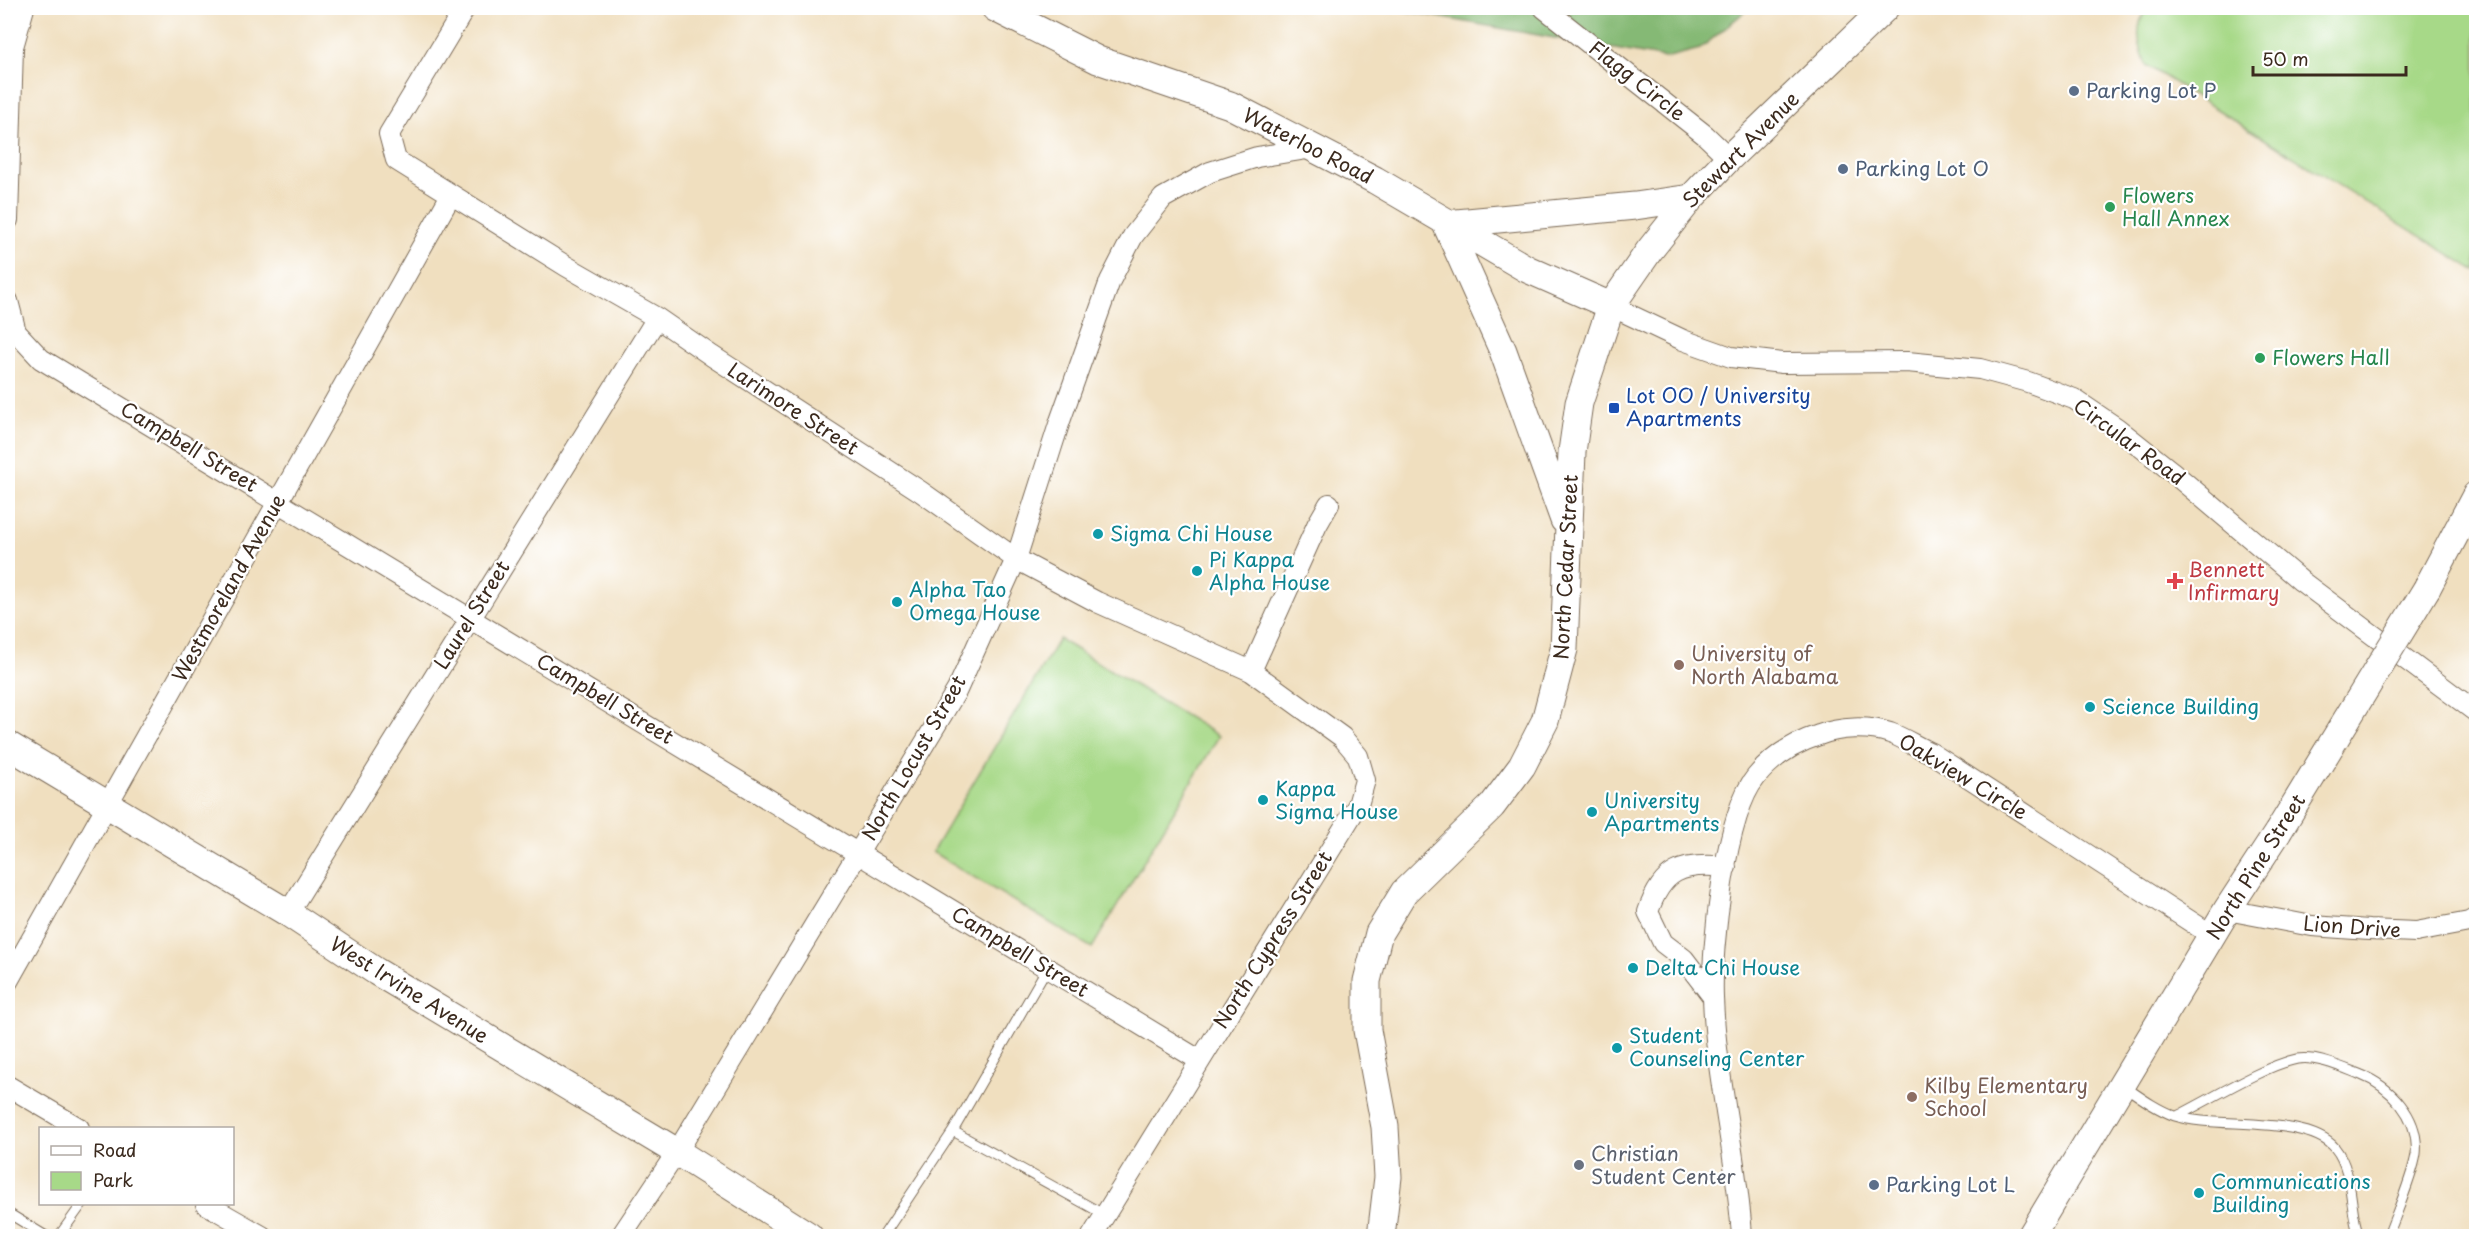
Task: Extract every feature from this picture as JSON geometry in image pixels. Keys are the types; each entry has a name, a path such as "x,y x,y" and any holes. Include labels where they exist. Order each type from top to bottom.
{"street":[{"path":"8,220 13,47 24,8"},
{"name":"Larimore Street","path":"465,8 389,134 396,160 566,266 657,318 920,491 1016,559 1098,602 1251,671"},
{"name":"Waterloo Road","path":"995,8 1098,60 1230,105 1375,180 1446,224 1527,269 1611,306"},
{"name":"Flagg Circle","path":"1544,8 1705,135 1729,158"},
{"name":"Stewart Avenue","path":"1611,306 1649,250 1691,198 1729,158 1885,8"},
{"name":"North Locust Street","path":"621,1236 677,1152 957,690 1016,559 1064,410 1110,281 1133,236 1163,198 1210,172 1257,157 1314,148"},
{"name":"Westmoreland Avenue","path":"8,981 451,195"},
{"path":"1568,532 1503,351 1446,224 1635,206 1691,198"},
{"name":"Campbell Street","path":"8,302 16,332 41,358 1199,1060"},
{"name":"North Cedar Street","path":"1380,1236 1388,1177 1385,1127 1367,1029 1367,990 1379,933 1404,892 1492,806 1522,766 1545,721 1564,649 1572,452 1579,403 1611,306"},
{"name":"Circular Road","path":"1611,306 1683,340 1731,357 1782,363 1907,362 1980,369 2028,382 2074,399 2117,428 2171,471 2301,581 2463,705 2476,712"},
{"name":"Laurel Street","path":"288,913 657,318"},
{"name":"North Pine Street","path":"2031,1236 2124,1086 2227,910 2278,832 2427,588 2476,496"},
{"path":"1251,671 1329,504"},
{"name":"North Cypress Street","path":"1092,1236 1359,805 1365,780 1358,756 1342,737 1251,671"},
{"name":"Oakview Circle","path":"1742,1236 1740,1206 1718,1064 1713,969 1725,867 1734,822 1755,778 1792,744 1839,728 1888,733 1931,753 2213,936"},
{"name":"West Irvine Avenue","path":"8,745 288,913 377,972 677,1152 809,1236"},
{"path":"1713,997 1684,959 1663,943 1648,912 1655,890 1676,870 1704,865 1725,867"},
{"name":"Lion Drive","path":"2227,910 2312,926 2404,932 2459,924 2476,918"},
{"path":"8,1086 77,1127"},
{"path":"208,1205 234,1230 262,1236"}],"lane":[{"path":"883,1236 953,1131 1047,968"},
{"path":"2176,1116 2275,1067 2298,1059 2314,1059 2344,1068 2381,1084 2397,1100 2415,1136 2416,1155 2388,1236"},
{"path":"2124,1086 2151,1104 2176,1116 2317,1135 2335,1148 2344,1167 2359,1236"},
{"path":"953,1131 1105,1215"},
{"path":"59,1236 81,1205"},
{"path":"8,1213 46,1236"}],"green space":[{"path":"1389,8 1749,8 1700,49 1665,58"},
{"path":"2147,8 2476,8 2476,271 2146,65 2141,50 2139,29"},
{"path":"1059,639 1219,736 1092,948 932,852"}],"place":[{"name":"Parking Lot P","path":"2074,91"},
{"name":"Parking Lot O","path":"1843,169"},
{"name":"Flowers Hall Annex","path":"2110,207"},
{"name":"Flowers Hall","path":"2260,358"},
{"name":"Lot OO / University Apartments","path":"1614,408"},
{"name":"Sigma Chi House","path":"1098,534"},
{"name":"Pi Kappa Alpha House","path":"1197,571"},
{"name":"Bennett Infirmary","path":"2175,581"},
{"name":"Alpha Tao Omega House","path":"897,602"},
{"name":"University of North Alabama","path":"1679,665"},
{"name":"Science Building","path":"2090,707"},
{"name":"Kappa Sigma House","path":"1263,800"},
{"name":"University Apartments","path":"1592,812"},
{"name":"Delta Chi House","path":"1633,968"},
{"name":"Student Counseling Center","path":"1617,1048"},
{"name":"Kilby Elementary School","path":"1912,1097"},
{"name":"Christian Student Center","path":"1579,1165"},
{"name":"Parking Lot L","path":"1874,1185"},
{"name":"Communications Building","path":"2199,1193"}]}
